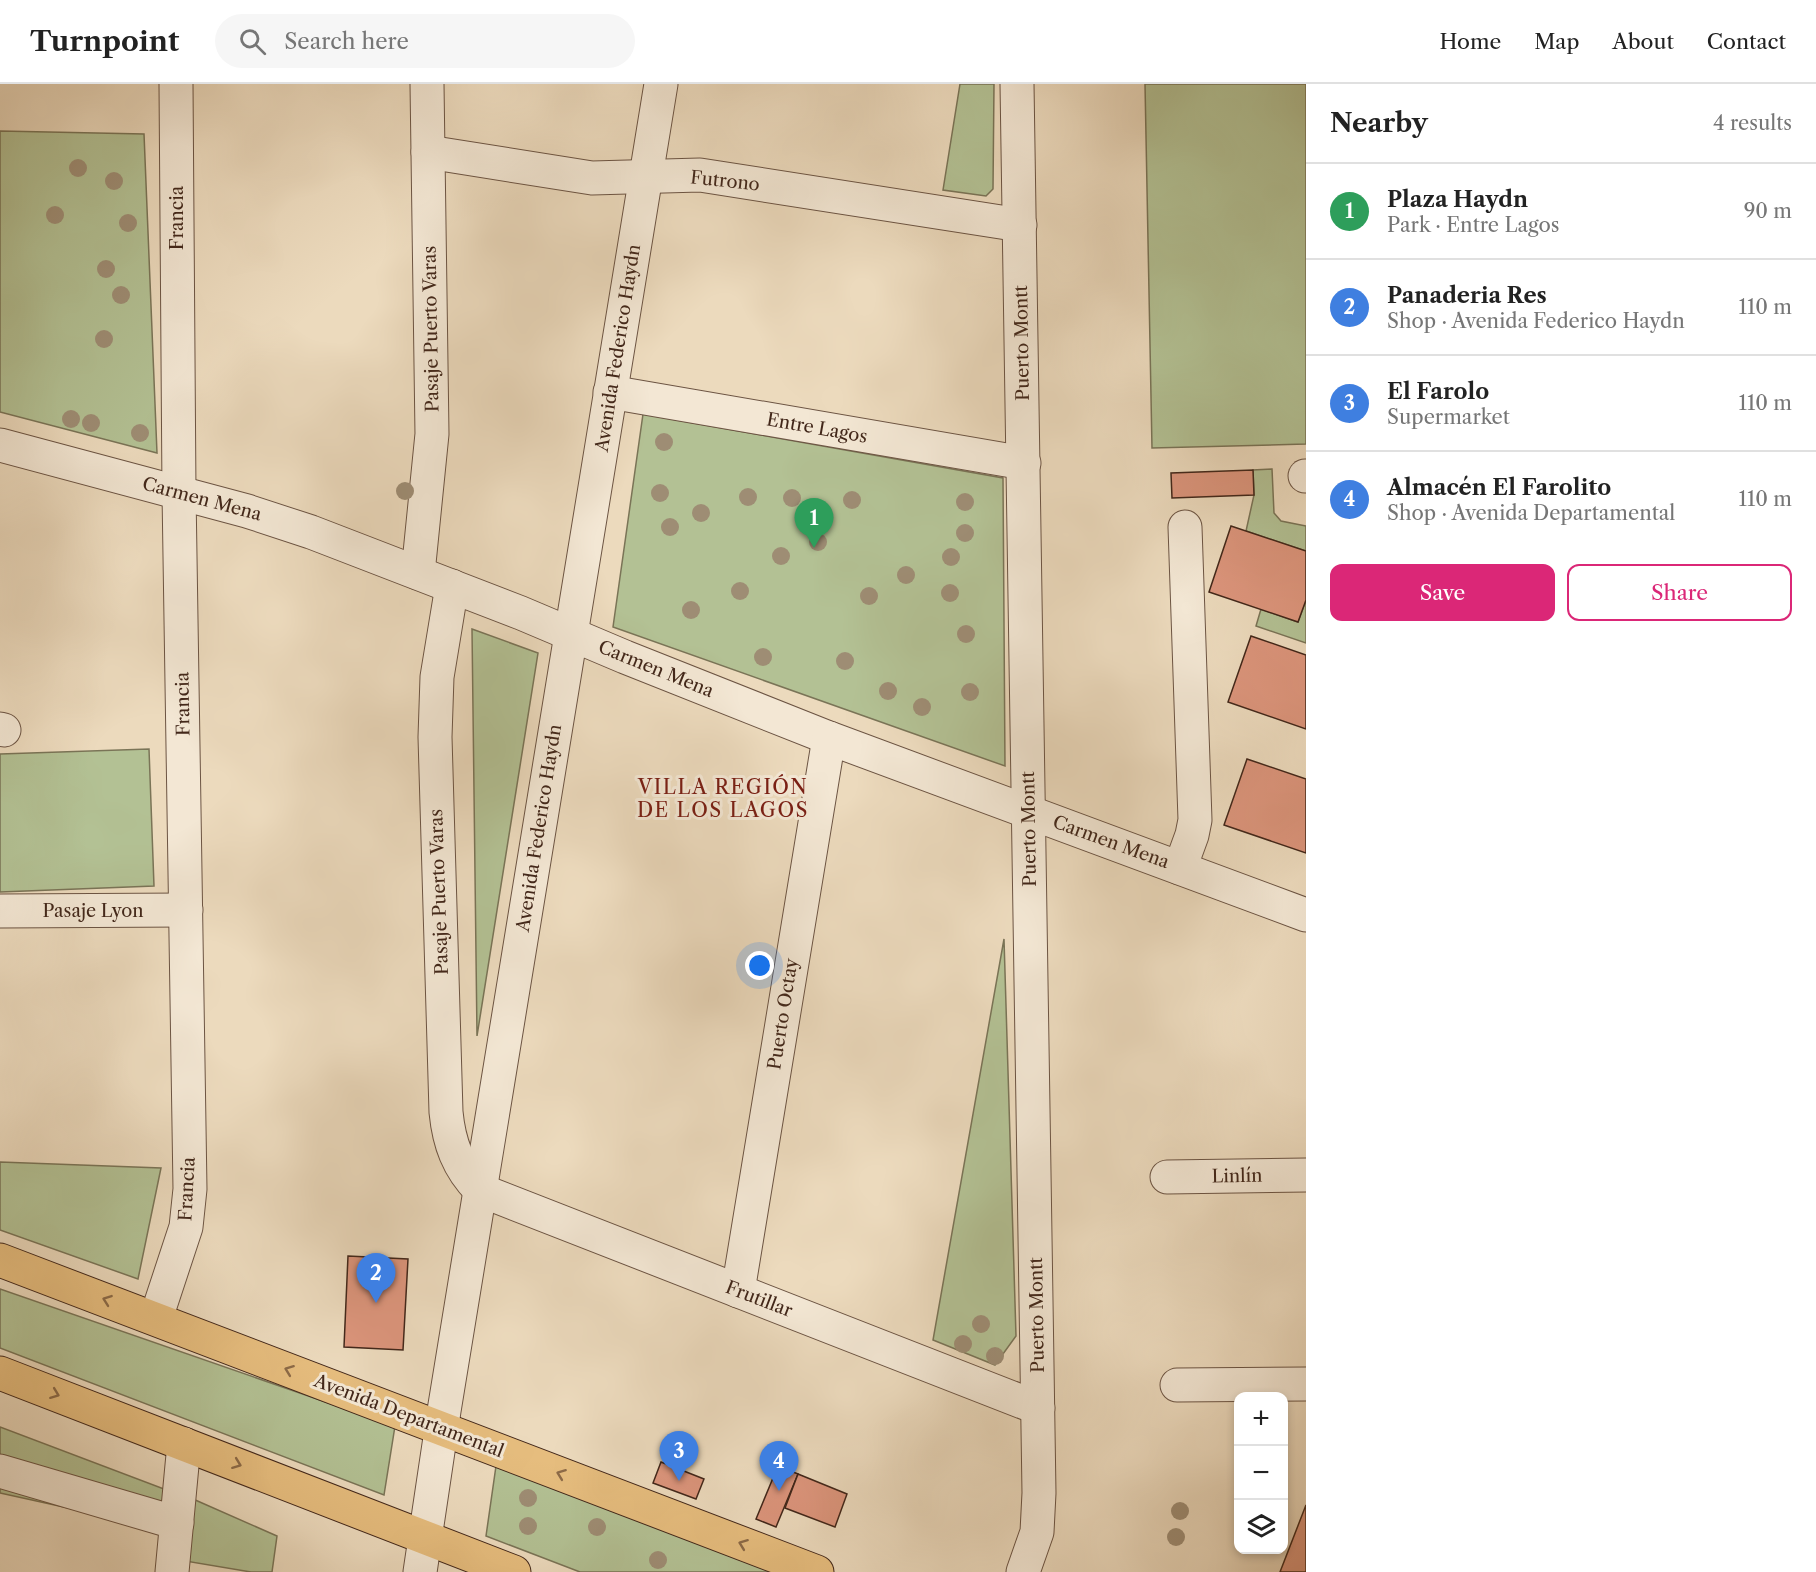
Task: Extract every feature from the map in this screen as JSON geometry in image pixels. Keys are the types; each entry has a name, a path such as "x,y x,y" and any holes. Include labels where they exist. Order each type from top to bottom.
{"main road":[{"name":"Avenida Departamental","path":"0,1260 817,1572"},
{"path":"0,1373 514,1572"}],"street":[{"name":"Francia","path":"156,1318 182,1243 189,1208 176,84"},
{"name":"Pasaje Puerto Varas","path":"418,573 432,434 427,84"},
{"name":"Avenida Federico Haydn","path":"420,1572 441,1429 661,84"},
{"name":"Puerto Montt","path":"1017,84 1030,812 1039,1516 1037,1532 1023,1572"},
{"name":"Futrono","path":"428,152 592,178 700,176 1020,225"},
{"name":"Entre Lagos","path":"610,392 1024,463"},
{"name":"Carmen Mena","path":"0,445 280,521 452,586 829,738 1306,915"},
{"path":"1180,868 1195,820 1185,527"},
{"name":"Pasaje Puerto Varas","path":"452,586 436,677 435,708 446,1112 448,1129 458,1162 468,1178 480,1190"},
{"name":"Puerto Octay","path":"738,1291 829,738"},
{"name":"Pasaje Lyon","path":"0,911 186,910"},
{"name":"Linlín","path":"1167,1177 1306,1175"},
{"name":"Frutillar","path":"480,1190 1038,1408"},
{"path":"1176,1385 1306,1384"},
{"path":"172,1572 184,1444"},
{"path":"0,1471 177,1523"}],"green space":[{"path":"960,84 994,84 993,189 986,196 943,190"},
{"path":"1145,84 1306,84 1306,444 1152,448"},
{"path":"0,131 144,134 157,453 0,412"},
{"path":"643,414 1003,478 1005,766 613,627"},
{"path":"1272,469 1274,513 1281,521 1306,526 1306,551 1246,531 1254,495 1253,470"},
{"path":"1306,600 1306,643 1256,626 1261,609 1298,622"},
{"path":"472,629 538,653 477,1036"},
{"path":"149,749 154,886 0,892 0,754"},
{"path":"1004,939 1016,1336 995,1365 933,1340"},
{"path":"0,1162 161,1168 138,1279 0,1230"},
{"path":"0,1289 395,1426 384,1495 0,1348"},
{"path":"0,1427 164,1489 159,1528 0,1493"},
{"path":"496,1466 773,1572 580,1572 486,1536"},
{"path":"193,1499 277,1536 272,1572 251,1572 185,1561"}],"building":[{"path":"1253,470 1254,495 1172,498 1171,473"},
{"path":"1231,526 1306,551 1306,600 1298,622 1209,592"},
{"path":"1251,636 1306,655 1306,729 1228,702"},
{"path":"1247,759 1306,779 1306,853 1224,825"},
{"path":"348,1256 408,1259 403,1350 344,1347"},
{"path":"661,1462 704,1479 696,1499 653,1483"},
{"path":"778,1466 798,1474 776,1527 756,1519"},
{"path":"798,1474 847,1494 835,1527 785,1508"},
{"path":"1306,1505 1306,1572 1280,1572"}],"place":[{"name":"Plaza Haydn","path":"814,548"},
{"name":"Panaderia Res","path":"376,1303"},
{"name":"El Farolo","path":"679,1481"},
{"name":"Almacén El Farolito","path":"779,1491"}],"district":[{"name":"VILLA REGIÓN DE LOS LAGOS","path":"723,798"}]}
